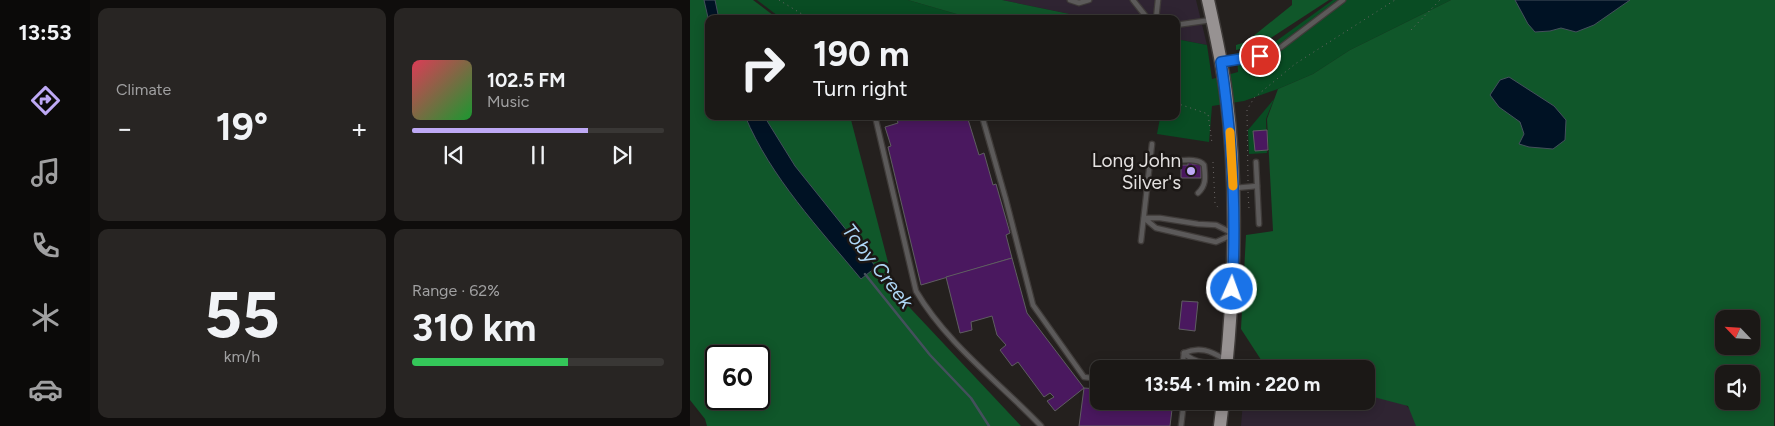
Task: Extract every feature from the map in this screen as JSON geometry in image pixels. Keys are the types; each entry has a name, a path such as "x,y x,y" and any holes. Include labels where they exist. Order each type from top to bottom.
{"main road":[{"path":"1208,0 1221,62 1230,126 1234,188 1232,305 1226,360"},
{"path":"1220,426 1222,410"}],"lane":[{"path":"1070,0 1079,2 1089,0"},
{"path":"1133,0 1145,15"},
{"path":"1156,15 1158,0"},
{"path":"1221,62 1260,56 1276,50 1343,0"},
{"path":"1180,24 1213,20"},
{"path":"876,120 916,292 925,307 964,352 1041,426"},
{"path":"983,120 1033,304 1084,378 1090,378"},
{"path":"1141,241 1152,144"},
{"path":"1170,161 1203,162 1205,184 1198,193"},
{"path":"1256,162 1259,224"},
{"path":"1234,188 1257,186"},
{"path":"1144,218 1160,218 1216,225 1234,234"},
{"path":"1144,218 1156,228 1216,242 1234,234"},
{"path":"1184,353 1194,348 1208,351 1220,360"},
{"path":"1184,353 1191,360"},
{"path":"1183,360 1184,353"},
{"path":"1181,426 1183,410"}],"path":[{"path":"779,0 803,15"},
{"path":"1249,209 1247,110 1254,98 1300,61 1395,0"},
{"path":"1411,30 1440,0"},
{"path":"1180,104 1208,114 1212,143"},
{"path":"1213,162 1215,203 1219,210"}],"shaded area":[{"path":"1002,0 1196,0 1207,45 1180,40 1180,15 1075,15"},
{"path":"1375,393 1399,399 1428,426 1241,426 1242,410 1375,410"}],"green space":[{"path":"690,0 753,0 773,15 705,15 705,120 851,120 896,293 1021,426 707,426 705,419 690,400"},
{"path":"757,0 908,0 960,15 777,15"},
{"path":"908,0 1002,0 1075,15 960,15"},
{"path":"1292,0 1329,0 1260,45 1236,50 1236,45 1246,42 1292,5"},
{"path":"1333,0 1451,0 1350,50 1313,74 1244,101 1212,106 1209,142 1157,134 1160,120 1180,120 1180,40 1207,45 1212,79 1238,72 1237,53 1265,49"},
{"path":"1451,0 1775,0 1774,426 1416,426 1408,406 1375,397 1375,360 1261,360 1241,329 1246,235 1273,231 1267,119 1278,89 1313,74 1350,50"},
{"path":"1274,99 1266,119 1267,153 1249,154 1248,130"}],"water":[{"path":"704,0 715,0 718,15 707,15"},
{"path":"1515,0 1630,0 1594,25 1576,32 1561,28 1535,32 1528,24"},
{"path":"1509,77 1554,106 1566,120 1565,140 1553,149 1529,147 1519,144 1524,134 1520,122 1499,107 1490,95 1500,80"},
{"name":"Toby Creek","path":"747,120 766,120 795,166 876,267 861,279 797,202 756,139"}],"building":[{"path":"897,120 968,120 979,155 984,153 993,185 996,184 1010,233 1006,235 1012,258 921,285 888,147 891,146 885,127 898,123"},
{"path":"1267,130 1268,150 1255,151 1253,131"},
{"name":"Long John Silver's","path":"1188,162 1201,164 1201,178 1181,178 1181,165 1188,165"},
{"path":"1012,258 1027,313 1084,388 1055,411 1047,401 1054,397 1050,393 1044,397 1018,362 1012,366 1000,350 1006,345 997,335 992,316 971,322 972,330 960,333 946,277"},
{"path":"1182,301 1198,302 1195,331 1179,329"},
{"path":"1084,388 1090,388 1090,410 1172,410 1170,426 1079,426"}],"waterway":[{"name":"Toby Creek","path":"865,274 930,355 971,398 989,426"}],"slow traffic":[{"path":"1230,132 1233,186"}],"place":[{"name":"Long John Silver's","path":"1191,171"}],"route":[{"path":"1232,289 1234,188 1230,126 1221,62 1260,56"}]}
